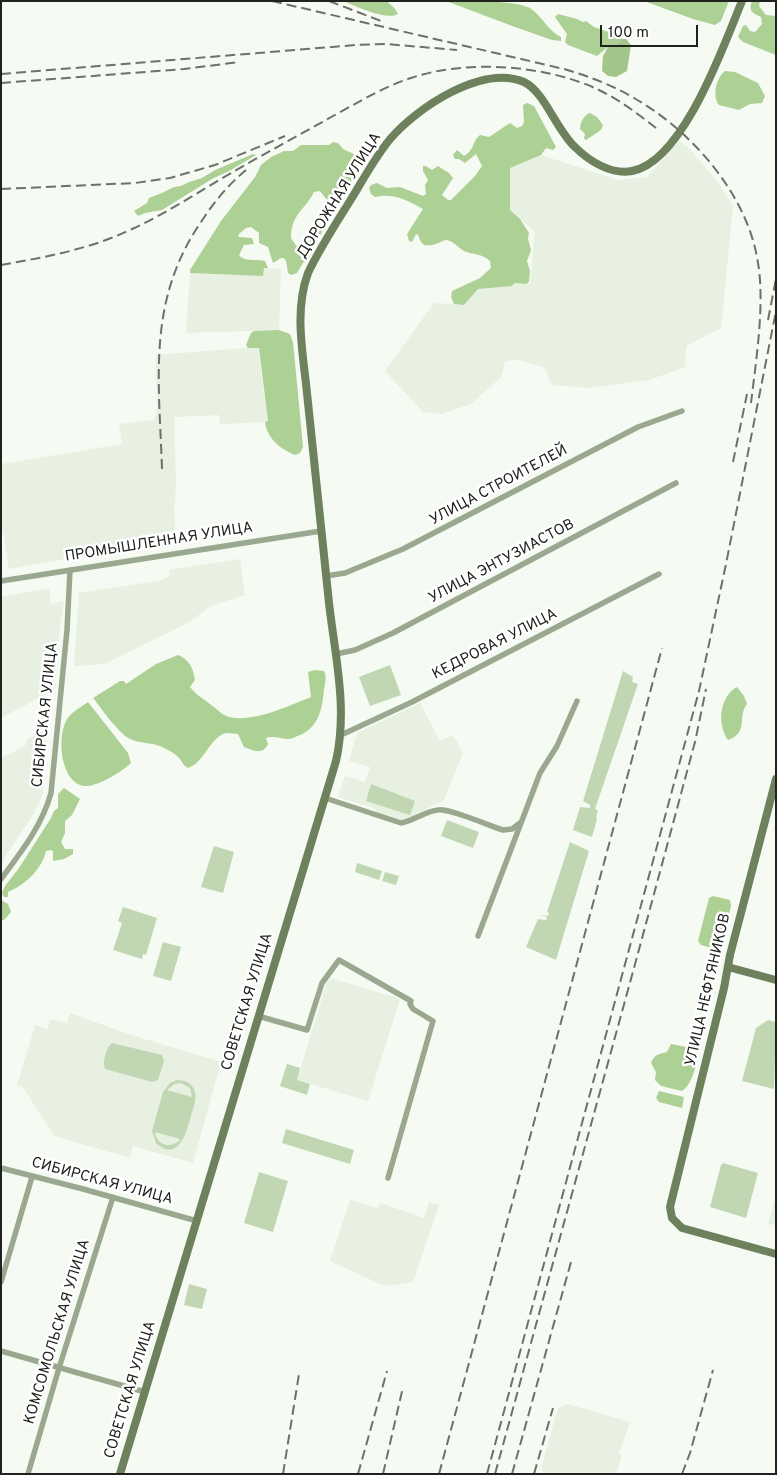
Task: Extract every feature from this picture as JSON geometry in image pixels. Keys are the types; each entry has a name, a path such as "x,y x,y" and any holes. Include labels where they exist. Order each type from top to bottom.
{"street":[{"name":"ДОРОЖНАЯ УЛИЦА","path":"321,531 301,335 302,291 314,260 384,147 410,120 451,93 481,80 508,78 524,82 534,90 566,138 586,156 599,165 612,170 629,172 638,170 662,152 693,112 704,92 742,1"},
{"name":"УЛИЦА СТРОИТЕЛЕЙ","path":"326,576 345,573 403,549 638,427 682,411"},
{"name":"УЛИЦА ЭНТУЗИАСТОВ","path":"336,654 355,650 393,633 676,483"},
{"name":"ПРОМЫШЛЕННАЯ УЛИЦА","path":"1,581 321,531"},
{"name":"СОВЕТСКАЯ УЛИЦА","path":"120,1474 336,761 341,736 342,704 321,531"},
{"name":"СИБИРСКАЯ УЛИЦА","path":"1,879 36,829 48,805 51,793 67,630 70,570"},
{"name":"КЕДРОВАЯ УЛИЦА","path":"341,736 412,702 659,574"},
{"path":"478,936 540,773 557,746 577,700"},
{"name":"УЛИЦА НЕФТЯНИКОВ","path":"776,780 728,967 670,1207 672,1218 682,1228 776,1254"},
{"path":"325,798 401,823 441,809 503,830 512,829 521,822"},
{"path":"258,1016 306,1030 322,983 339,960 411,1001 410,1004 413,1009 433,1021 388,1178"},
{"path":"728,967 776,980"},
{"name":"СИБИРСКАЯ УЛИЦА","path":"1,1168 197,1221"},
{"path":"1,1282 32,1177"},
{"name":"КОМСОМОЛЬСКАЯ УЛИЦА","path":"28,1474 113,1197"},
{"path":"1,1350 145,1392"}],"shaded area":[{"path":"343,1 387,1 398,14 386,16"},
{"path":"446,1 523,5 534,11 552,31 561,37 561,41 552,40"},
{"path":"644,1 729,1 721,21 715,25"},
{"path":"752,1 760,1 759,6 766,15 776,16 776,55 743,42 738,37 743,26 746,25 750,31 755,32 762,24 761,17 753,13 751,9"},
{"path":"558,14 583,22 586,21 594,27 620,36 622,39 597,56 568,45 565,42 567,34 555,17"},
{"path":"622,39 626,39 631,45 627,71 616,77 608,76 602,71 603,56 608,47 615,45"},
{"path":"725,71 735,72 758,83 765,96 762,103 750,104 739,110 719,105 715,92 717,82"},
{"path":"527,103 534,106 556,147 553,150 546,148 541,155 510,168 510,210 520,219 529,233 528,239 531,250 527,261 530,271 529,282 526,284 515,283 512,286 478,289 464,305 454,304 451,297 452,291 480,278 491,268 490,261 481,255 464,251 447,240 432,245 424,245 416,234 412,242 409,241 407,234 423,209 394,197 375,197 371,194 369,188 377,183 387,188 400,187 423,196 426,194 425,185 428,180 423,171 423,166 432,170 438,166 453,178 442,195 451,200 475,176 482,166 476,154 465,163 455,159 453,155 457,150 464,156 468,154 480,135 489,137 510,123 517,128 522,126 524,122 523,105"},
{"path":"590,113 597,117 603,125 601,130 586,140 584,139 585,134 580,127 584,117"},
{"path":"679,141 688,147 718,182 733,206 721,328 686,346 685,367 649,380 589,388 552,385 544,367 517,360 505,361 501,377 471,404 441,414 423,412 385,371 434,303 464,305 478,289 512,286 515,283 530,284 535,232 510,210 510,168 541,155 618,180 647,177"},
{"path":"333,142 338,143 343,149 356,155 355,171 347,190 326,224 323,225 330,209 330,204 320,191 314,192 293,223 291,238 297,247 306,247 319,229 322,228 322,232 297,273 291,275 288,273 284,258 273,263 268,247 259,243 259,233 251,227 246,228 238,237 252,238 254,244 244,245 239,255 247,260 265,261 268,268 264,268 263,276 190,273 190,270 221,221 255,177 261,165 271,157 284,151 293,151 301,145 329,145"},
{"path":"253,154 256,155 212,179 162,210 138,216 134,211 147,203 149,198 202,178 215,170"},
{"path":"264,268 281,269 279,330 186,333 190,273 263,276"},
{"path":"279,330 290,334 293,342 303,447 300,453 295,455 279,446 268,433 265,422 268,421 259,348 248,348 246,345 251,333 254,331"},
{"path":"258,347 268,422 220,424 219,415 174,417 176,544 83,556 9,569 3,530 1,530 1,464 122,444 119,424 153,420 157,414 156,355"},
{"path":"240,559 245,595 211,606 188,623 104,664 74,666 79,593 163,580 170,577 169,570"},
{"path":"49,588 51,604 64,601 54,690 1,718 1,597"},
{"path":"178,655 185,659 192,668 195,680 190,687 192,690 222,714 233,718 255,717 268,714 311,697 308,672 314,670 324,671 325,683 318,717 306,732 293,738 266,738 268,744 261,751 244,747 238,734 226,733 216,739 199,761 188,768 177,756 166,749 134,741 125,736 93,698 120,681 124,681 126,684 156,664"},
{"path":"390,665 401,695 370,706 359,677"},
{"path":"623,671 633,677 632,682 638,684 595,809 598,810 592,837 573,830 580,807 590,808 590,805 583,801"},
{"path":"737,687 747,704 744,709 741,729 734,737 728,740 722,727 723,704 726,697"},
{"path":"88,702 128,753 131,763 99,783 85,786 73,781 68,774 64,765 61,745 67,719"},
{"path":"420,703 440,741 453,735 463,753 444,800 403,821 375,812 376,809 338,797 345,776 365,782 370,767 349,761 357,733"},
{"path":"43,731 46,733 43,793 34,813 1,863 1,758 25,746 27,739"},
{"path":"371,784 415,801 410,815 366,801"},
{"path":"64,788 80,799 72,815 65,821 65,833 61,842 65,849 73,849 73,854 64,859 53,861 53,851 46,851 41,864 32,876 8,892 8,897 4,897 2,893 5,886 19,868 54,811 58,808 58,794"},
{"path":"447,820 479,832 473,848 441,836"},
{"path":"570,842 589,851 556,960 526,947 538,919 546,920 547,917 540,915 548,916 549,913 547,912"},
{"path":"214,846 234,852 223,893 201,887"},
{"path":"357,863 382,871 379,880 355,872"},
{"path":"385,872 399,876 396,885 382,881"},
{"path":"713,896 730,900 731,906 721,945 716,949 701,945 698,941 709,898"},
{"path":"1,900 8,904 11,912 4,920 1,920"},
{"path":"123,907 157,918 146,955 143,954 142,959 113,950 122,923 118,921"},
{"path":"163,942 181,947 171,981 153,976"},
{"path":"331,978 400,999 368,1101 297,1080 327,982"},
{"path":"70,1013 128,1034 221,1062 193,1163 133,1146 130,1158 54,1136 23,1087 17,1085 35,1025 47,1029 51,1019 67,1023"},
{"path":"768,1020 776,1022 774,1089 742,1081 756,1028"},
{"path":"112,1043 162,1055 164,1061 158,1080 152,1082 105,1069 105,1055"},
{"path":"671,1044 697,1049 694,1072 686,1088 682,1091 661,1086 655,1080 656,1072 651,1063 657,1055 667,1052"},
{"path":"287,1064 300,1068 297,1080 310,1084 307,1095 280,1086"},
{"path":"177,1080 191,1085 195,1092 195,1099 183,1139 175,1148 170,1150 156,1143 152,1131 163,1092 170,1083","holes":["181,1083 190,1088 192,1097 167,1090 174,1084","155,1132 180,1139 180,1140 173,1145 165,1145 158,1140"]},
{"path":"659,1091 684,1097 682,1108 659,1102 656,1098"},
{"path":"286,1129 354,1150 350,1164 282,1143"},
{"path":"723,1163 758,1173 746,1218 710,1207"},
{"path":"259,1172 288,1181 273,1232 244,1223"},
{"path":"776,1196 776,1225 768,1224"},
{"path":"350,1200 378,1208 380,1203 424,1218 429,1202 439,1205 413,1282 388,1286 380,1284 330,1261"},
{"path":"189,1284 207,1289 202,1309 184,1305"},
{"path":"567,1404 630,1422 619,1453 622,1455 616,1474 545,1474 541,1469 558,1408"}],"railway":[{"path":"272,1 564,69 600,81 626,93 656,112 676,128 714,167 730,190 743,213 752,238 758,263 761,296 751,403"},
{"path":"329,1 381,21"},
{"path":"1,74 356,45 386,44 457,50"},
{"path":"1,83 184,69 240,62"},
{"path":"1,265 68,252 101,242 144,224 371,95 411,78 433,72 481,67 531,70 556,75 607,94 656,128"},
{"path":"1,189 135,183 170,178 215,165 285,136"},
{"path":"162,469 159,403 160,341 164,311 172,281 184,252 201,222 222,194 246,170"},
{"path":"768,320 776,279"},
{"path":"487,1474 699,691 776,311"},
{"path":"733,462 747,394"},
{"path":"439,1474 662,648"},
{"path":"495,1474 695,742 706,689"},
{"path":"512,1474 571,1262"},
{"path":"682,1474 690,1453 713,1370"},
{"path":"358,1474 387,1371"},
{"path":"283,1474 299,1374"},
{"path":"383,1474 403,1387"},
{"path":"534,1474 553,1408"}]}
